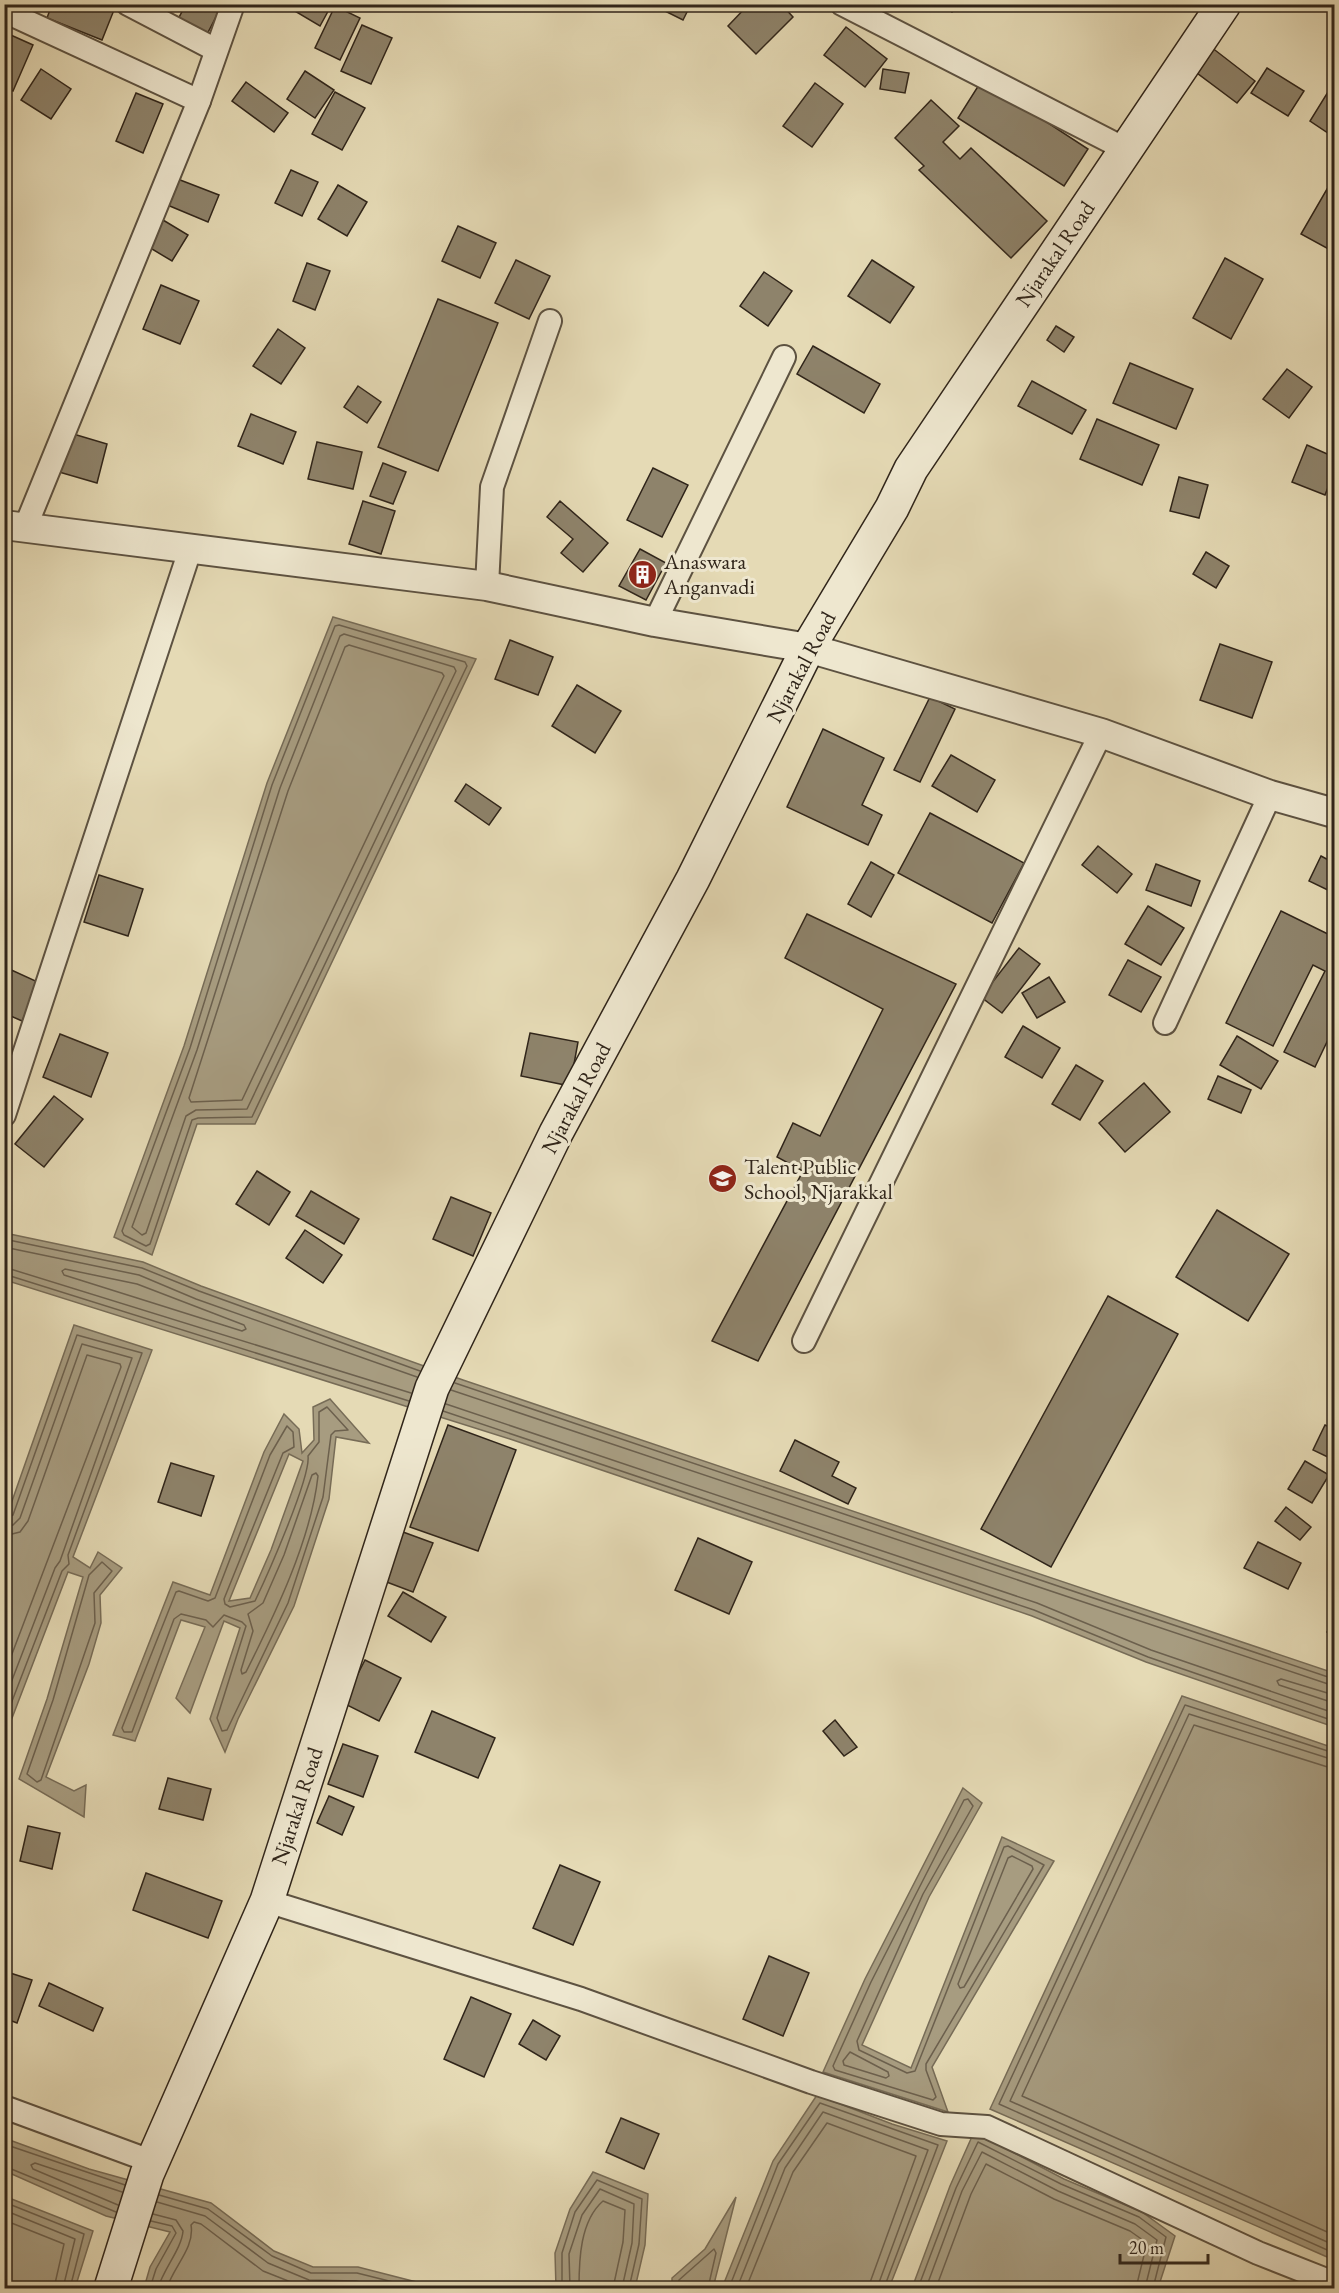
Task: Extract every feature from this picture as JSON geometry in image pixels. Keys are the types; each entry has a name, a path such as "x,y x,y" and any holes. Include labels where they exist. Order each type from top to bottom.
{"main road":[{"name":"Njarakal Road","path":"111,2289 150,2168 267,1901 432,1388 444,1368 556,1133 693,879 808,648 892,508 911,469 1224,4"}],"street":[{"path":"128,4 216,50"},
{"path":"233,4 199,101 15,527 487,586 656,622 808,648 1101,733 1270,795 1335,813"},
{"path":"842,4 1125,149"},
{"path":"4,11 199,101"},
{"path":"487,586 492,487 549,321"},
{"path":"656,622 784,357"},
{"path":"4,1115 190,550"},
{"path":"804,1341 1101,733"},
{"path":"1165,1023 1270,795"},
{"path":"267,1901 581,1999 811,2082 941,2124 987,2127 1258,2253 1335,2283"},
{"path":"4,2107 150,2168"}],"water":[{"path":"333,617 476,659 255,1124 197,1124 152,1255 114,1237 184,1046 267,783"},
{"path":"5,1233 143,1262 201,1286 463,1380 1334,1673 1334,1727 1146,1662 1032,1616 510,1439 5,1280"},
{"path":"74,1325 152,1350 73,1557 90,1568 98,1552 122,1568 100,1595 101,1623 89,1664 46,1777 74,1791 86,1785 84,1817 19,1779 47,1699 83,1577 68,1572 4,1739 5,1521"},
{"path":"330,1399 369,1443 336,1437 329,1499 294,1606 238,1719 225,1752 210,1719 240,1628 224,1621 190,1713 176,1698 205,1627 181,1620 135,1741 113,1735 173,1582 210,1595 264,1452 284,1414 299,1429 302,1453 314,1440 313,1407","holes":["289,1454 303,1461 271,1550 250,1598 229,1601"]},
{"path":"1182,1696 1334,1748 1334,2260 990,2109"},
{"path":"963,1788 982,1803 929,1897 862,2045 911,2068 1002,1837 1054,1861 932,2067 948,2112 823,2072 865,1979"},
{"path":"817,2095 892,2124 947,2141 889,2288 722,2288 773,2161"},
{"path":"974,2132 1064,2179 1142,2212 1175,2236 1158,2288 912,2288 950,2186"},
{"path":"4,2138 89,2169 211,2203 274,2251 313,2267 358,2267 432,2288 144,2288 150,2267 170,2232 106,2216 5,2171"},
{"path":"593,2172 648,2194 645,2245 635,2288 556,2288 555,2253 570,2209"},
{"path":"4,2196 93,2231 75,2288 5,2288"},
{"path":"736,2197 713,2288 672,2288 672,2278 705,2249"}],"building":[{"path":"52,4 101,4 114,10 102,40 47,18"},
{"path":"186,4 207,4 219,11 203,42 174,27"},
{"path":"252,4 291,4 291,7 252,6"},
{"path":"296,4 332,4 320,26 293,10"},
{"path":"658,4 691,4 683,20 657,7"},
{"path":"749,4 781,4 793,17 756,54 728,26"},
{"path":"947,4 963,4 952,12"},
{"path":"335,6 360,18 340,60 315,48"},
{"path":"362,25 392,38 371,84 341,71"},
{"path":"846,27 887,59 865,87 824,55"},
{"path":"4,32 33,45 13,91 4,87"},
{"path":"1211,47 1255,81 1237,103 1193,70"},
{"path":"1267,68 1304,91 1288,116 1251,93"},
{"path":"41,69 71,89 51,119 21,100"},
{"path":"883,69 909,73 905,93 880,89"},
{"path":"305,71 334,90 315,118 287,99"},
{"path":"982,80 1088,149 1064,186 958,118"},
{"path":"246,82 288,113 274,132 232,101"},
{"path":"815,83 843,104 812,147 783,126"},
{"path":"1331,87 1334,89 1334,137 1310,121"},
{"path":"335,92 365,108 342,150 312,134"},
{"path":"136,93 163,104 143,153 116,141"},
{"path":"931,100 959,126 943,142 960,159 971,148 1047,221 1011,258 919,170 924,166 895,138"},
{"path":"291,170 318,182 302,216 275,203"},
{"path":"175,178 219,195 208,222 165,204"},
{"path":"338,185 367,202 347,236 318,219"},
{"path":"1327,189 1334,193 1334,252 1301,234"},
{"path":"163,220 188,235 172,261 147,246"},
{"path":"458,226 496,243 480,278 442,261"},
{"path":"1225,258 1263,279 1231,339 1193,318"},
{"path":"516,260 550,276 529,319 495,303"},
{"path":"872,260 914,287 890,323 848,296"},
{"path":"307,263 330,271 315,310 293,301"},
{"path":"764,272 792,291 768,326 740,306"},
{"path":"161,285 199,301 180,344 143,329"},
{"path":"438,299 498,323 438,471 378,447"},
{"path":"1056,326 1074,337 1064,352 1047,340"},
{"path":"278,329 305,348 281,384 253,366"},
{"path":"813,346 880,384 864,413 797,374"},
{"path":"1130,363 1193,389 1176,429 1113,403"},
{"path":"1287,369 1312,387 1289,418 1263,399"},
{"path":"1032,381 1086,410 1072,434 1018,406"},
{"path":"358,386 381,402 367,423 344,407"},
{"path":"251,414 296,432 283,464 238,446"},
{"path":"1097,419 1159,445 1142,485 1080,459"},
{"path":"70,433 107,444 97,483 59,472"},
{"path":"317,442 362,452 353,489 308,479"},
{"path":"1307,445 1334,457 1334,472 1325,495 1292,482"},
{"path":"383,463 406,472 393,504 370,496"},
{"path":"653,468 688,485 662,537 627,520"},
{"path":"1179,477 1208,485 1199,518 1170,511"},
{"path":"363,501 395,511 381,554 349,544"},
{"path":"560,501 608,543 583,572 561,553 573,539 547,517"},
{"name":"Anaswara Anganvadi","path":"640,549 666,563 646,600 619,586"},
{"path":"1206,552 1229,566 1216,588 1193,574"},
{"path":"510,640 553,657 538,695 495,679"},
{"path":"1220,644 1272,662 1252,718 1200,700"},
{"path":"577,685 621,711 595,753 552,726"},
{"path":"930,697 955,709 920,782 894,770"},
{"path":"823,729 884,758 862,805 882,815 868,845 787,807"},
{"path":"951,755 995,780 977,812 932,786"},
{"path":"466,784 501,808 489,825 455,801"},
{"path":"930,813 1024,863 992,923 898,873"},
{"path":"1098,846 1132,874 1117,893 1082,865"},
{"path":"1321,856 1334,863 1334,893 1309,881"},
{"path":"871,862 894,875 871,917 848,904"},
{"path":"1156,864 1200,881 1191,906 1146,890"},
{"path":"99,875 143,889 128,936 84,922"},
{"path":"1148,906 1184,928 1161,965 1125,944"},
{"path":"1281,911 1334,937 1334,1027 1315,1067 1284,1052 1325,971 1313,965 1273,1046 1226,1023"},
{"name":"Talent Public School, Njarakkal","path":"807,914 956,984 758,1361 712,1341 803,1171 777,1157 793,1123 820,1136 883,1009 785,958"},
{"path":"1019,948 1040,964 1002,1013 981,997"},
{"path":"1128,960 1161,977 1141,1012 1109,995"},
{"path":"7,968 40,983 22,1021 4,1013"},
{"path":"1049,977 1065,1002 1037,1018 1022,993"},
{"path":"1023,1026 1060,1048 1042,1078 1005,1057"},
{"path":"530,1033 578,1042 570,1086 521,1076"},
{"path":"60,1034 108,1053 91,1097 43,1077"},
{"path":"1237,1036 1278,1061 1261,1089 1220,1065"},
{"path":"1076,1065 1103,1081 1080,1120 1052,1104"},
{"path":"1218,1076 1251,1090 1241,1113 1208,1099"},
{"path":"1144,1083 1170,1112 1125,1152 1099,1123"},
{"path":"54,1096 83,1119 44,1167 15,1144"},
{"path":"257,1171 290,1192 269,1225 236,1204"},
{"path":"311,1191 359,1219 344,1244 296,1216"},
{"path":"451,1197 491,1213 473,1256 433,1239"},
{"path":"1217,1210 1289,1254 1248,1321 1176,1277"},
{"path":"305,1230 342,1255 323,1283 286,1258"},
{"path":"1108,1296 1178,1334 1051,1567 981,1529"},
{"path":"448,1425 516,1450 478,1551 410,1527"},
{"path":"1325,1425 1334,1429 1334,1460 1313,1450"},
{"path":"795,1440 839,1462 832,1476 856,1488 848,1504 780,1471"},
{"path":"1305,1461 1329,1475 1312,1503 1288,1489"},
{"path":"171,1463 214,1476 201,1516 158,1502"},
{"path":"1286,1507 1311,1527 1300,1540 1275,1521"},
{"path":"403,1532 433,1543 413,1592 384,1581"},
{"path":"698,1538 752,1562 729,1614 675,1590"},
{"path":"1258,1542 1301,1563 1288,1589 1244,1568"},
{"path":"403,1592 446,1617 431,1642 388,1616"},
{"path":"1334,1619 1334,1637 1327,1632"},
{"path":"365,1660 401,1678 379,1721 343,1703"},
{"path":"432,1711 495,1738 478,1778 415,1752"},
{"path":"835,1720 857,1747 844,1756 823,1731"},
{"path":"343,1744 378,1756 363,1797 328,1784"},
{"path":"168,1778 211,1789 203,1820 159,1809"},
{"path":"329,1796 354,1807 342,1835 317,1823"},
{"path":"28,1826 60,1833 52,1869 20,1861"},
{"path":"560,1865 600,1882 573,1945 533,1928"},
{"path":"146,1873 222,1901 208,1938 133,1910"},
{"path":"769,1956 809,1973 783,2036 743,2019"},
{"path":"4,1971 32,1980 17,2023 4,2018"},
{"path":"49,1983 103,2008 93,2031 39,2006"},
{"path":"471,1997 511,2014 484,2077 444,2059"},
{"path":"533,2020 560,2036 546,2060 519,2044"},
{"path":"621,2118 659,2134 644,2169 606,2152"}],"place":[{"name":"Anaswara Anganvadi","path":"643,574"},
{"name":"Talent Public School, Njarakkal","path":"723,1179"}]}
